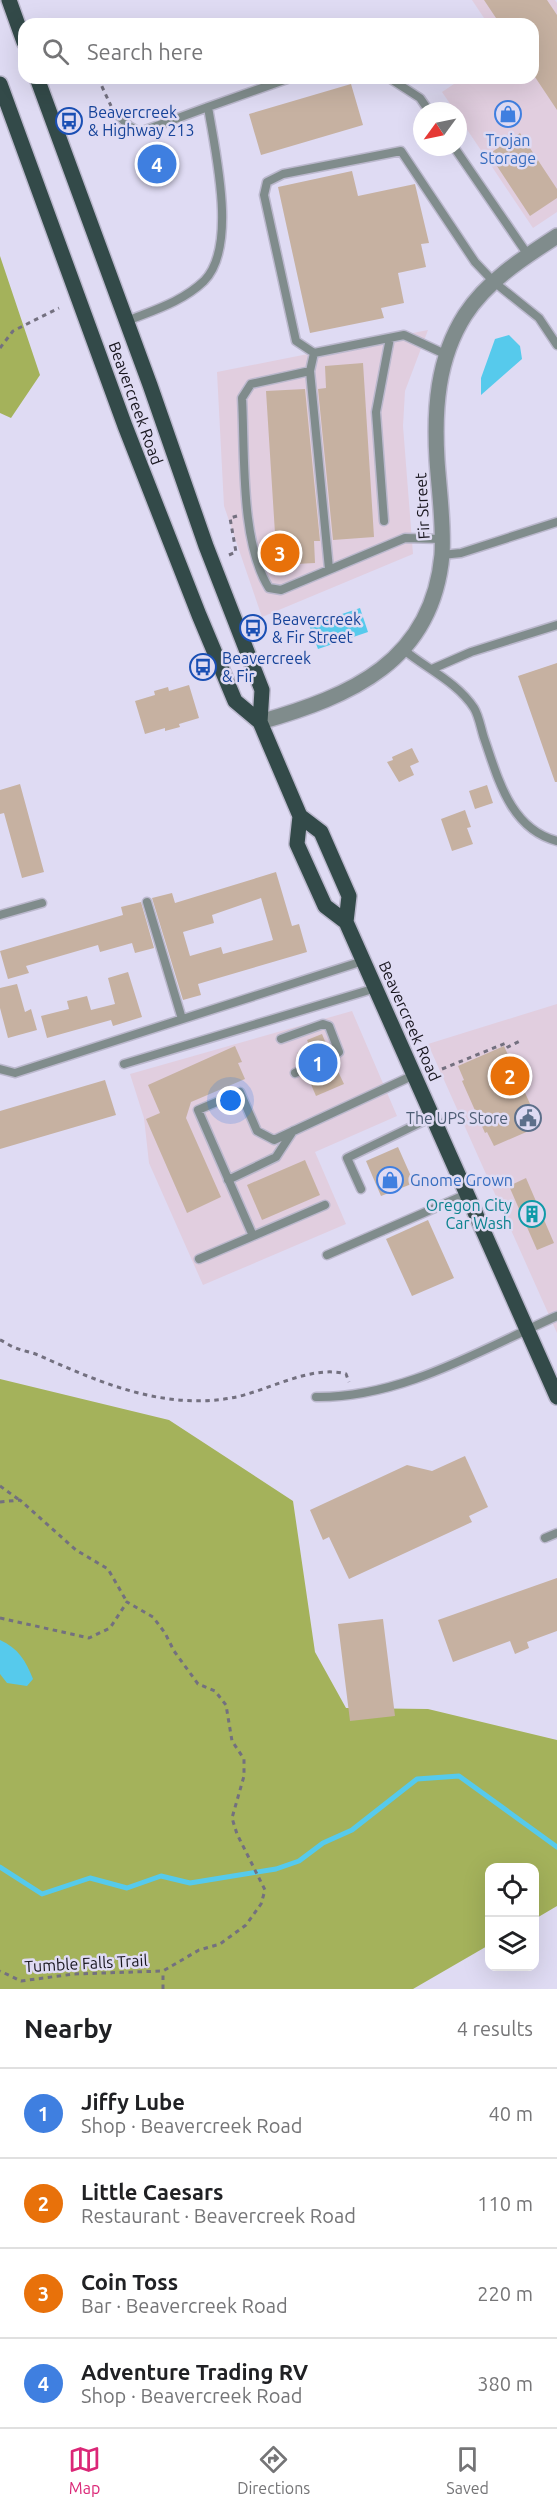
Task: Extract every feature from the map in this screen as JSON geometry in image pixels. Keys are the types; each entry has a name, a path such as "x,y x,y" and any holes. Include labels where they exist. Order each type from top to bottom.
{"main road":[{"path":"9,0 18,25"},
{"name":"Beavercreek Road","path":"0,84 168,538 235,701 260,722"},
{"name":"Beavercreek Road","path":"39,84 127,321 206,546 262,690 260,722 300,816 297,844 325,906 346,922 557,1397"},
{"name":"Beavercreek Road","path":"300,816 321,832 345,885 349,896 346,922"}],"street":[{"name":"Fir Street","path":"260,722 296,712 351,689 380,672 404,650 423,620 435,591 442,555 435,420 438,389 447,356 465,315 494,282 557,236"}],"lane":[{"path":"118,115 129,126 140,132 273,84"},
{"path":"398,84 423,102"},
{"path":"127,321 180,300 205,280 217,260 223,206 208,107"},
{"path":"447,356 404,335 314,353 296,341 264,195 267,183 283,174 401,150 475,262 494,282 539,318 557,345"},
{"path":"460,156 528,255"},
{"path":"384,521 376,412 390,338"},
{"path":"314,353 310,371 329,569"},
{"path":"310,371 251,384 242,398 250,539 261,575 269,588 281,590 405,538 442,538"},
{"path":"442,555 461,553 557,522"},
{"path":"432,669 471,652 557,625"},
{"path":"404,650 456,688 475,709 498,778 521,821 557,841"},
{"path":"147,902 182,1019"},
{"path":"0,915 42,903"},
{"path":"0,1069 15,1073 363,961"},
{"path":"124,1064 376,988"},
{"path":"281,1039 323,1024 329,1026 339,1052 332,1057"},
{"path":"295,1073 304,1069"},
{"path":"253,1236 198,1110 240,1092 256,1131 274,1140 414,1075"},
{"path":"361,1189 347,1158 432,1117"},
{"path":"228,1180 276,1157 293,1131"},
{"path":"327,1255 467,1194"},
{"path":"198,1259 325,1205"},
{"path":"316,1396 354,1396 398,1386 557,1316"},
{"path":"545,1538 557,1533"}],"path":[{"path":"100,84 107,101 118,115"},
{"path":"0,348 13,331 59,308"},
{"path":"229,555 236,552 230,518 248,510"},
{"path":"442,1069 506,1043 508,1047 522,1040"},
{"path":"0,1340 120,1389 167,1399 201,1401 233,1398 291,1378 336,1371 346,1374 354,1396"},
{"path":"0,1486 20,1500 76,1550 108,1569 127,1602 110,1628 89,1638 0,1618"},
{"path":"0,1502 20,1500"},
{"name":"Tumble Falls Trail","path":"0,1971 21,1981 74,1974 163,1971 199,1950 220,1944 246,1925 261,1904 264,1888 237,1834 232,1818 244,1776 244,1759 232,1741 226,1705 214,1691 198,1684 153,1617 127,1602"},
{"path":"163,1971 163,1989"}],"shaded area":[{"name":"Trojan Storage","path":"472,0 555,0 557,3 557,212 533,228 467,129 467,102 449,102 442,92 454,84 539,84 539,18 484,18"},
{"path":"428,330 405,391 403,426 413,554 262,617 224,506 217,372"},
{"path":"557,1004 557,1333 428,1044"},
{"path":"352,1011 397,1116 315,1152 346,1224 203,1285 149,1163 144,1118 130,1074"}],"green space":[{"path":"0,256 40,375 11,418 0,413"},
{"path":"0,1379 169,1420 293,1501 315,1652 346,1708 428,1709 557,1740 557,1906 539,1917 539,1863 485,1863 485,1947 413,1989 0,1989"}],"water":[{"path":"509,335 520,346 522,359 481,395 481,378 495,339"},
{"path":"360,608 368,632 318,649 309,625"},
{"path":"0,1640 17,1651 24,1661 33,1679 27,1686 7,1683 0,1674"}],"building":[{"path":"484,0 547,0 557,15 557,110 539,83 539,18 496,18"},
{"path":"351,84 363,125 261,155 249,114"},
{"path":"520,133 557,189 557,198 530,216 489,154"},
{"path":"352,171 358,196 415,184 429,243 421,244 426,267 398,273 404,303 381,308 384,318 310,333 278,187"},
{"path":"363,363 374,537 333,540 318,389 326,388 325,366"},
{"path":"305,389 320,541 314,541 315,563 277,565 266,391"},
{"path":"557,663 557,782 555,782 518,676"},
{"path":"189,685 199,718 179,724 180,727 165,731 165,728 145,734 135,701 155,695 154,691 168,687 169,691"},
{"path":"412,748 419,762 410,766 414,775 399,782 387,762 393,760 392,757"},
{"path":"20,784 44,872 22,878 4,813 0,814 0,790"},
{"path":"487,785 493,803 475,809 469,791"},
{"path":"465,810 471,827 467,828 473,844 452,851 441,819"},
{"path":"276,872 292,926 299,924 307,952 198,984 201,995 183,1000 152,898 172,893 175,903","holes":["261,898 273,940 223,954 221,947 190,956 183,932 214,923 212,915"]},
{"path":"141,902 154,948 135,953 132,943 100,952 98,945 26,966 29,973 8,979 0,951 123,915 121,907"},
{"path":"128,972 142,1017 113,1026 111,1020 47,1038 41,1016 69,1009 67,1001 87,996 91,1010 115,1004 108,978"},
{"path":"17,984 25,1012 31,1009 37,1030 8,1038 0,1008 0,988"},
{"path":"322,1034 329,1051 326,1055 327,1060 334,1063 344,1084 316,1096 307,1075 310,1066 302,1063 297,1053 310,1047 307,1040"},
{"path":"235,1046 242,1062 238,1063 245,1079 191,1102 186,1118 221,1197 187,1213 146,1119 160,1113 148,1085"},
{"path":"504,1046 540,1126 494,1146 487,1132 485,1133 462,1081 464,1080 458,1066"},
{"path":"105,1080 116,1115 0,1149 0,1111"},
{"path":"398,1147 414,1183 381,1196 366,1161"},
{"path":"305,1160 320,1195 262,1220 247,1185"},
{"name":"Oregon City Car Wash","path":"526,1178 554,1243 537,1250 509,1186"},
{"path":"428,1220 454,1278 412,1296 386,1239"},
{"path":"465,1456 488,1507 469,1516 472,1522 349,1579 329,1537 323,1540 310,1510 407,1465 432,1471"},
{"path":"557,1578 557,1631 527,1642 529,1648 515,1654 510,1641 453,1662 438,1620"},
{"path":"383,1619 395,1716 350,1721 338,1624"}],"waterway":[{"path":"0,1867 42,1894 90,1878 127,1888 161,1876 190,1883 276,1869 299,1861 323,1843 352,1830 417,1779 459,1776 557,1847"}],"place":[{"name":"Trojan Storage","path":"508,114"},
{"name":"Beavercreek & Highway 213","path":"69,121"},
{"name":"Adventure Trading RV","path":"157,164"},
{"name":"Coin Toss","path":"280,553"},
{"name":"Beavercreek & Fir Street","path":"253,628"},
{"name":"Beavercreek & Fir","path":"203,667"},
{"name":"Jiffy Lube","path":"318,1063"},
{"name":"Little Caesars","path":"510,1076"},
{"name":"The UPS Store","path":"528,1118"},
{"name":"Gnome Grown","path":"390,1180"},
{"name":"Oregon City Car Wash","path":"532,1214"}]}
